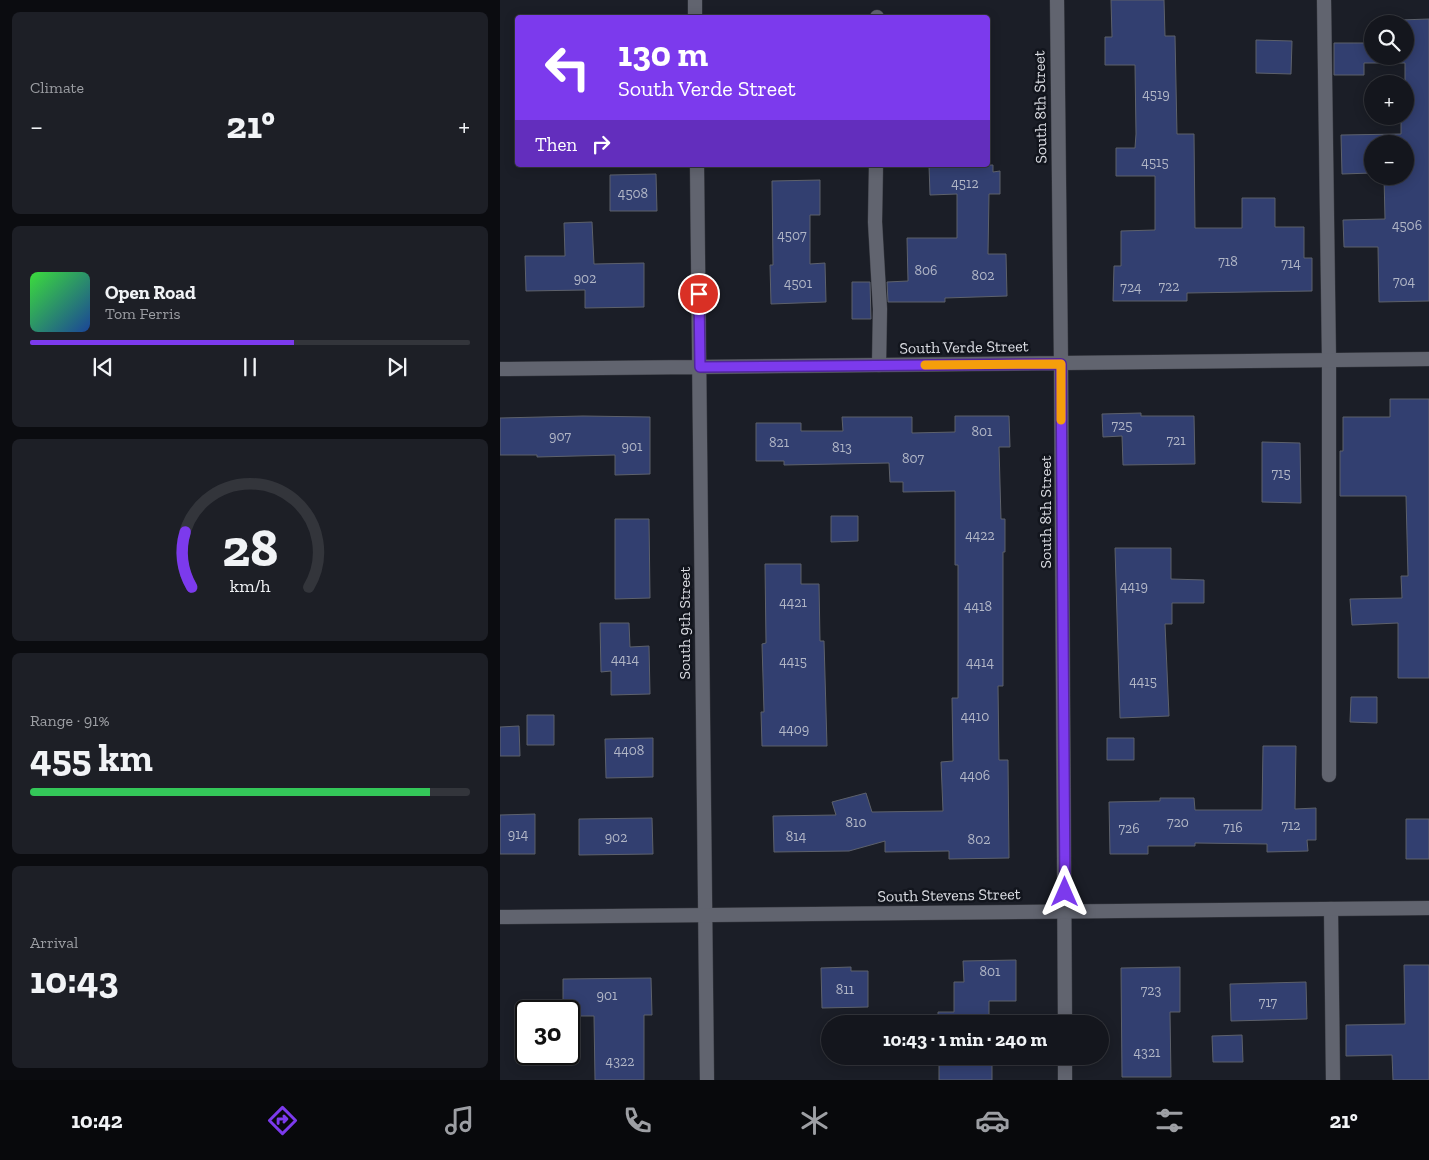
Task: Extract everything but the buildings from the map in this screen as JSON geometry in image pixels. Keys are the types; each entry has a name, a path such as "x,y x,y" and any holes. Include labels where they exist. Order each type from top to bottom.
{"street":[{"path":"694,0 695,15"},
{"name":"South 8th Street","path":"1057,0 1065,1015"},
{"path":"1324,0 1329,360 1329,775"},
{"name":"South 9th Street","path":"697,167 707,1080"},
{"path":"876,167 875,222 880,309 879,365"},
{"name":"South Verde Street","path":"500,368 1429,359"},
{"name":"South Stevens Street","path":"500,917 1429,908"},
{"path":"1331,909 1333,1080"},
{"path":"1065,1065 1065,1080"}],"slow traffic":[{"path":"925,365 1061,364 1061,420"}],"route":[{"path":"699,294 700,367 1061,364 1065,892"}]}
